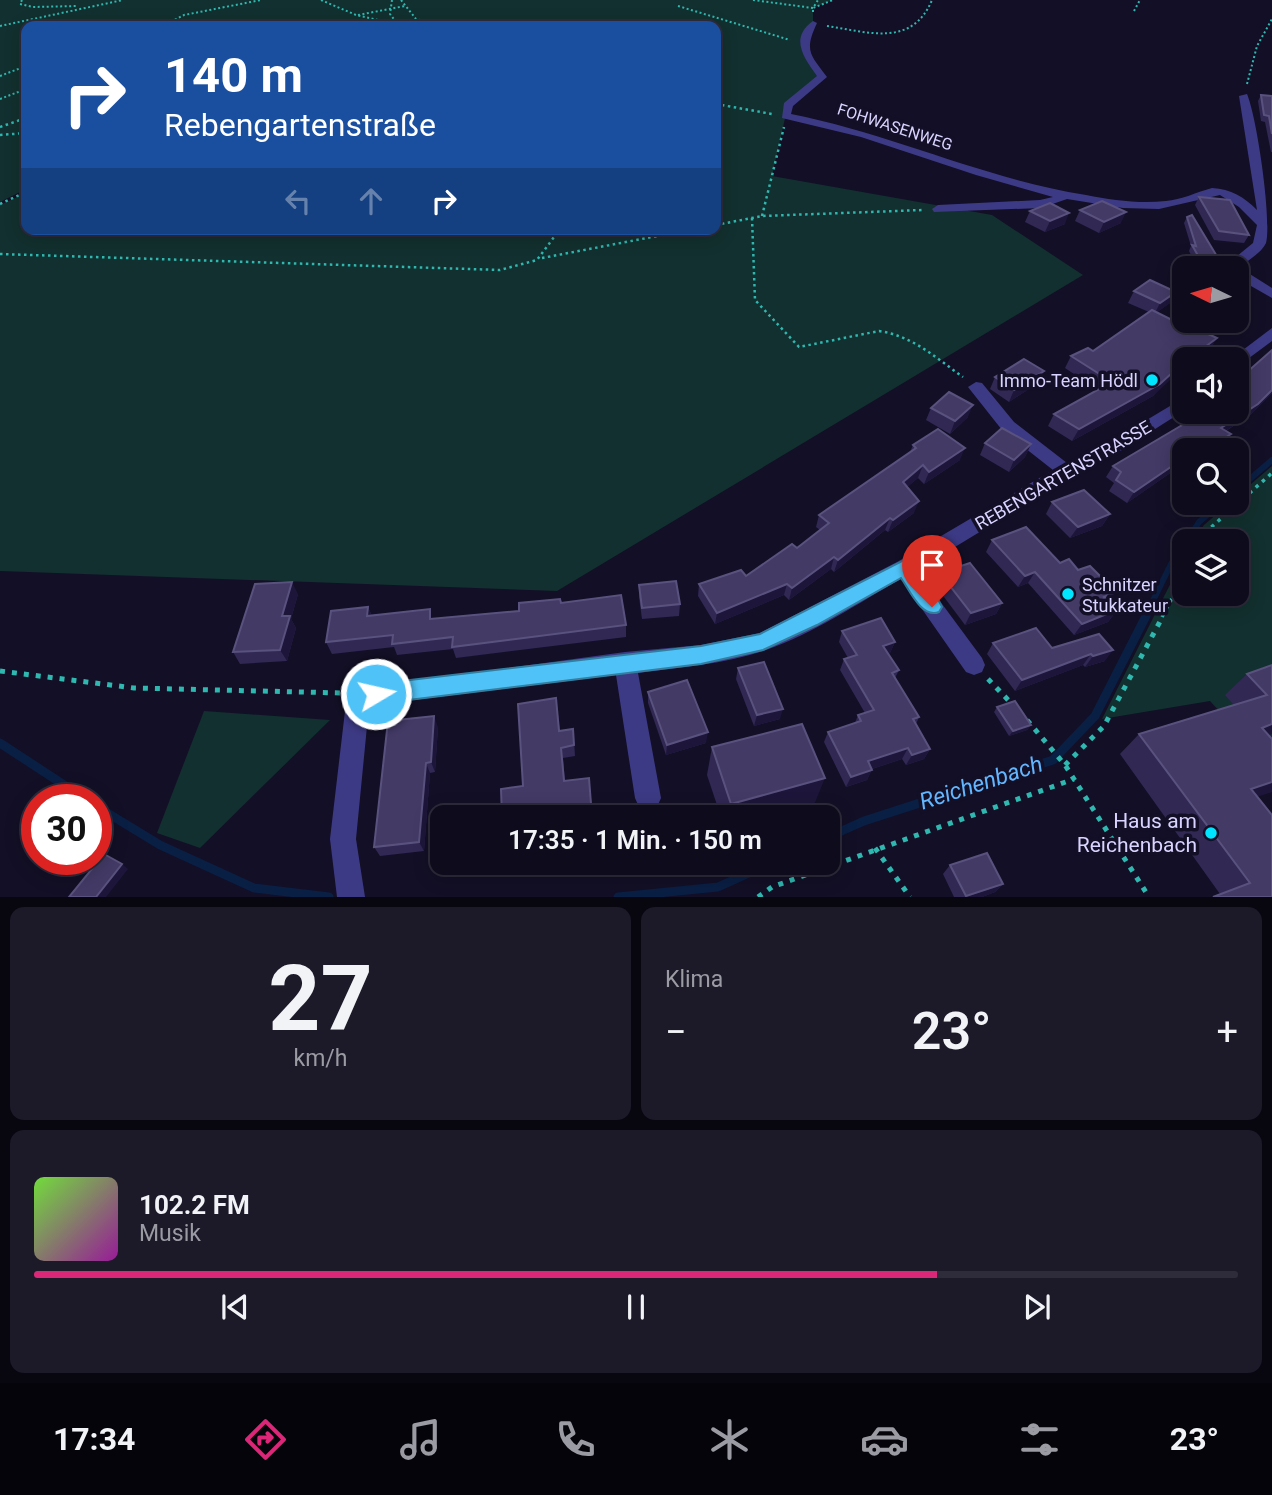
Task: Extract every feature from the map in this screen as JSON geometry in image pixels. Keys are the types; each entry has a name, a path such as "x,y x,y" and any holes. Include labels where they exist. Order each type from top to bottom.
{"street":[{"path":"786,116 788,105 822,77 803,52 802,43 813,23"},
{"path":"1244,96 1246,119 1257,152 1263,224 1259,246 1236,264 1239,273 1272,294"},
{"name":"FOHWASENWEG","path":"786,116 859,131 1007,183 1065,197 1164,205 1214,191 1225,192 1240,200 1263,224"},
{"name":"FOHWASENWEG","path":"938,209 1041,204 1065,197"},
{"path":"1249,352 1272,333"},
{"path":"976,387 1008,426 1066,471"},
{"name":"REBENGARTENSTRASSE","path":"376,694 625,662 701,655 763,642 810,620 904,568 1066,471 1116,446 1172,410"},
{"path":"904,568 974,665"},
{"path":"625,662 648,798"},
{"path":"351,897 343,839 357,710 376,694"}],"path":[{"path":"22,0 20,4 33,7 99,4"},
{"path":"22,21 121,0"},
{"path":"173,21 184,15 261,0"},
{"path":"321,0 356,15 388,21"},
{"path":"391,0 396,21"},
{"path":"401,0 416,19 424,21"},
{"path":"753,0 813,8 833,0"},
{"path":"818,0 820,2 813,8 813,23 891,36 925,17 932,0"},
{"path":"1134,10 1140,0"},
{"path":"356,15 407,6"},
{"path":"678,6 802,43"},
{"path":"1244,96 1251,64 1272,19"},
{"path":"0,26 21,21"},
{"path":"0,76 21,68"},
{"path":"0,99 21,91"},
{"path":"721,105 786,116 762,216"},
{"path":"0,127 21,120"},
{"path":"0,135 21,133"},
{"path":"0,204 21,194"},
{"path":"721,224 762,216 938,209"},
{"path":"752,218 755,300 799,347 891,331 912,340 976,387"},
{"path":"542,258 556,235"},
{"path":"0,254 500,270 526,265 542,258 663,235"},
{"path":"1209,529 1272,473"},
{"path":"1065,765 1104,726 1172,598"},
{"path":"974,665 1044,738 1065,765 1149,897"},
{"path":"0,671 134,688 376,694"},
{"path":"758,897 772,887 875,848 1074,779"},
{"path":"875,848 910,897"}],"green space":[{"path":"0,0 833,0 813,8 813,23 802,43 822,77 788,105 772,176 992,215 1083,275 557,591 0,571 0,205 21,195 21,235 721,235 721,21 21,21 21,192 0,202"},
{"path":"1272,466 1272,768 1210,701 1102,719 1172,581 1172,606 1249,606 1249,529 1202,529 1216,515 1249,515 1249,486"},
{"path":"204,711 330,720 200,848 157,833"}],"building":[{"path":"1261,95 1272,96 1272,134 1269,116 1264,115"},
{"path":"1199,197 1230,200 1249,235 1219,231"},
{"path":"1102,201 1126,212 1104,222 1080,210"},
{"path":"1050,203 1069,213 1050,221 1030,211"},
{"path":"1192,215 1217,256 1198,256 1192,245 1196,246 1187,217"},
{"path":"1150,280 1172,290 1172,295 1160,303 1134,291"},
{"path":"1152,310 1172,320 1172,333 1206,333 1217,338 1205,347 1172,347 1172,373 1160,384 1079,429 1054,414 1112,382 1071,356 1088,348 1093,351"},
{"path":"1272,350 1272,390 1249,410 1249,370"},
{"path":"1024,359 1044,371 1014,390 995,377"},
{"path":"949,392 973,405 955,421 931,408"},
{"path":"1184,424 1227,424 1221,428 1231,434 1225,438 1172,438 1172,466 1134,492 1116,480 1121,472 1113,466"},
{"path":"1002,428 1031,444 1014,460 985,443"},
{"path":"938,429 965,448 929,472 923,465 903,482 919,501 893,520 890,518 838,560 834,557 792,588 787,584 717,613 699,584 741,570 746,576 792,544 797,548 829,523 819,515 916,448 913,445"},
{"path":"1084,490 1110,514 1078,527 1052,502"},
{"path":"1026,527 1060,563 1069,559 1078,570 1090,566 1116,592 1104,597 1117,610 1082,624 1035,572 1025,576 992,540"},
{"path":"970,563 1002,603 971,613 940,573"},
{"path":"676,581 680,604 642,608 639,585"},
{"path":"292,582 282,616 290,616 280,650 233,652 255,584"},
{"path":"621,595 626,625 452,647 453,637 392,644 393,635 326,642 331,611 368,607 367,616 430,609 430,619 519,611 519,603 560,599 561,603"},
{"path":"881,618 895,642 883,646 899,670 892,673 919,717 913,719 930,749 912,755 908,748 868,761 872,770 851,777 828,732 861,721 858,715 874,710 844,659 857,655 842,631"},
{"path":"1036,628 1052,648 1099,634 1113,650 1093,656 1091,654 1022,680 993,643"},
{"path":"764,662 783,709 757,715 738,668"},
{"path":"1272,665 1272,724 1262,728 1272,739 1272,782 1251,789 1272,815 1272,897 1213,897 1250,883 1139,734 1267,695 1247,674"},
{"path":"687,680 708,732 667,745 648,692"},
{"path":"556,698 559,731 573,729 574,745 561,748 564,781 589,778 591,805 502,805 501,789 523,786 518,704"},
{"path":"1015,701 1031,725 1013,731 997,707"},
{"path":"434,716 431,762 426,763 419,842 374,847 388,721"},
{"path":"802,724 825,778 731,804 712,747"},
{"path":"987,853 1003,884 966,896 950,865"},
{"path":"112,858 122,864 96,897 69,897 87,875 112,875"}],"waterway":[{"name":"Reichenbach","path":"1249,480 1272,460"},
{"name":"Reichenbach","path":"1195,529 1207,515"},
{"name":"Reichenbach","path":"1145,617 1172,562"},
{"name":"Reichenbach","path":"840,832 864,821 1053,760 1095,716 1146,616"},
{"name":"Reichenbach","path":"0,743 63,784"},
{"name":"Reichenbach","path":"112,816 160,845 254,888 329,897"},
{"name":"Reichenbach","path":"618,897 718,887 744,875"}],"place":[{"name":"Immo-Team Hödl","path":"1152,380"},
{"name":"Schnitzer Stukkateur","path":"1068,594"},
{"name":"Haus am Reichenbach","path":"1211,833"}],"route":[{"path":"376,694 625,662 701,655 763,642 810,620 904,568 932,607"}]}
